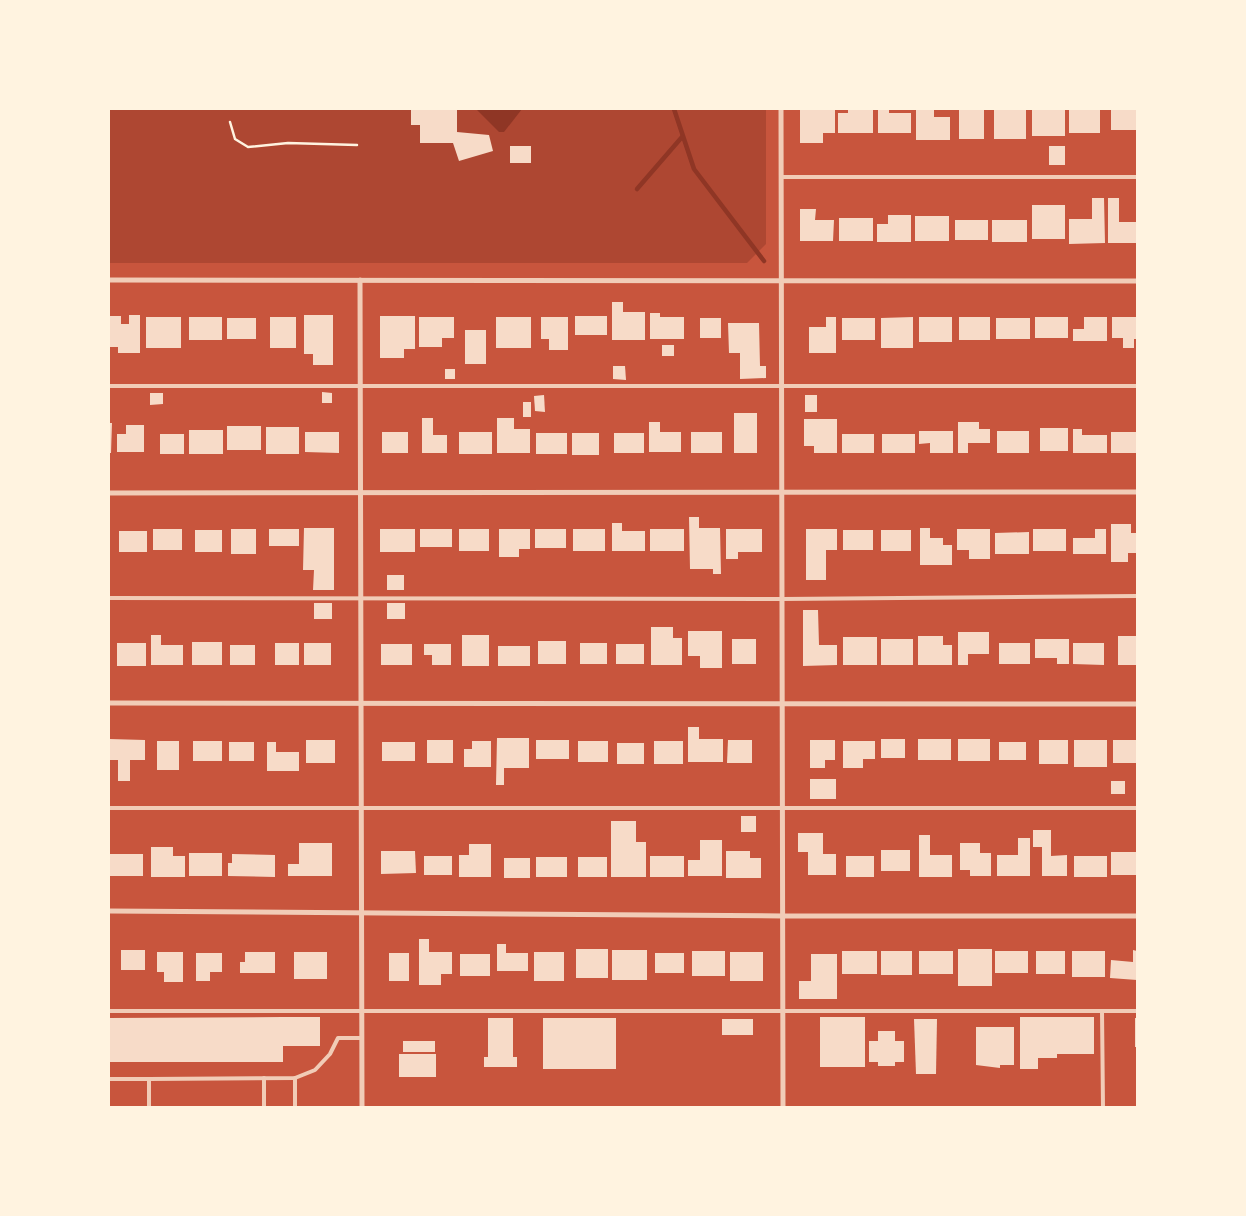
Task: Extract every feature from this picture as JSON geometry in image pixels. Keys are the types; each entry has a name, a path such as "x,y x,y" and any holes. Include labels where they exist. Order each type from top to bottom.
{"street":[{"path":"781,109 783,1107"},
{"path":"109,280 1137,280"},
{"path":"360,280 362,1107"},
{"path":"109,493 1137,492"},
{"path":"109,703 1137,704"},
{"path":"109,911 783,916 1137,916"}],"lane":[{"path":"781,177 1137,177"},
{"path":"109,386 1137,386"},
{"path":"109,598 782,599 1137,596"},
{"path":"109,808 361,806 1137,808"},
{"path":"109,1011 362,1009 1137,1011"},
{"path":"1102,1011 1103,1107"},
{"path":"109,1079 295,1078 315,1070 330,1054 338,1038 362,1038"},
{"path":"264,1078 264,1107"},
{"path":"295,1078 295,1107"},
{"path":"149,1079 149,1107"}],"path":[{"path":"230,122 235,139 248,147 288,143 357,145"}],"shaded area":[{"path":"109,109 766,109 766,244 747,263 109,263"},
{"path":"476,109 522,109 504,132 499,132"}],"building":[{"path":"411,109 457,109 457,132 489,135 493,151 459,161 453,143 420,143 420,125 411,125"},
{"path":"800,109 835,109 835,133 823,133 823,143 800,143"},
{"path":"848,109 873,109 873,133 838,133 838,113 848,113"},
{"path":"878,109 889,109 889,113 911,113 911,133 878,133"},
{"path":"916,109 934,109 934,117 950,117 950,140 916,140"},
{"path":"959,109 984,109 984,139 959,139"},
{"path":"994,109 1026,109 1026,139 994,139"},
{"path":"1032,109 1065,109 1065,136 1032,136"},
{"path":"1069,109 1100,109 1100,133 1069,133"},
{"path":"1111,109 1137,109 1137,130 1111,130"},
{"path":"510,146 531,146 531,163 510,163"},
{"path":"1049,146 1065,146 1065,165 1049,165"},
{"path":"1092,198 1104,198 1105,243 1069,244 1069,219 1092,219"},
{"path":"1108,198 1119,198 1119,222 1137,222 1137,243 1108,243"},
{"path":"1032,205 1065,205 1065,239 1032,239"},
{"path":"800,209 816,209 815,220 834,220 833,241 800,241"},
{"path":"888,215 911,215 911,242 877,242 877,224 888,224"},
{"path":"915,216 949,216 949,241 915,241"},
{"path":"839,218 873,218 873,241 839,241"},
{"path":"955,220 988,220 988,240 955,240"},
{"path":"992,220 1027,220 1027,242 992,242"},
{"path":"612,302 623,302 623,312 645,312 645,340 612,340"},
{"path":"650,313 660,313 660,317 684,317 684,339 650,339"},
{"path":"129,315 140,315 140,353 118,353 118,347 109,347 109,316 121,316 121,324 129,324"},
{"path":"304,315 333,315 333,365 313,365 313,354 304,354"},
{"path":"380,316 415,316 415,349 404,349 404,358 380,358"},
{"path":"575,316 607,316 607,335 575,335"},
{"path":"146,317 181,317 181,348 146,348"},
{"path":"189,317 222,317 222,340 189,340"},
{"path":"270,317 296,317 296,348 270,348"},
{"path":"419,317 454,317 454,338 442,338 442,347 419,347"},
{"path":"496,317 531,317 531,348 496,348"},
{"path":"541,317 568,317 568,350 549,350 549,339 541,339"},
{"path":"826,317 836,317 836,353 809,353 809,327 826,327"},
{"path":"913,317 913,348 881,348 881,318"},
{"path":"919,317 952,317 952,342 919,342"},
{"path":"959,317 990,317 990,340 959,340"},
{"path":"1035,317 1068,317 1068,338 1035,338"},
{"path":"1084,317 1107,317 1107,341 1073,341 1073,329 1084,329"},
{"path":"1112,317 1137,317 1137,339 1134,339 1134,348 1123,348 1123,338 1112,338"},
{"path":"227,318 256,318 256,339 227,339"},
{"path":"700,318 721,318 721,338 700,338"},
{"path":"842,318 875,318 875,340 842,340"},
{"path":"996,318 1030,318 1030,339 996,339"},
{"path":"728,323 759,323 760,366 766,366 766,378 740,379 740,353 729,353"},
{"path":"465,330 486,330 486,364 465,364"},
{"path":"662,345 674,345 674,356 662,356"},
{"path":"613,366 625,366 626,380 613,379"},
{"path":"445,369 455,369 455,379 445,379"},
{"path":"322,392 332,393 332,403 322,403"},
{"path":"150,393 163,393 163,404 150,405"},
{"path":"544,395 545,412 535,411 534,396"},
{"path":"805,395 817,395 817,412 805,412"},
{"path":"523,402 531,402 531,417 523,417"},
{"path":"734,413 757,413 757,453 734,453"},
{"path":"422,418 433,418 433,435 447,435 447,453 422,453"},
{"path":"497,418 514,418 514,429 530,429 530,453 497,453"},
{"path":"804,419 837,419 837,453 814,453 814,446 804,446"},
{"path":"649,422 660,422 660,432 681,432 681,452 649,452"},
{"path":"958,422 979,422 979,429 990,429 990,443 968,443 968,453 958,453"},
{"path":"109,423 112,423 111,453 109,453"},
{"path":"126,425 144,425 144,452 117,452 117,434 126,434"},
{"path":"227,426 261,426 261,450 227,450"},
{"path":"266,427 299,427 299,454 266,454"},
{"path":"1040,428 1068,428 1068,451 1040,451"},
{"path":"1073,429 1082,429 1082,435 1107,435 1107,453 1073,453"},
{"path":"189,430 223,430 223,454 189,454"},
{"path":"919,431 953,431 953,453 930,453 930,443 919,444"},
{"path":"997,431 1029,431 1029,453 997,453"},
{"path":"305,432 339,432 339,453 305,452"},
{"path":"382,432 408,432 408,453 382,453"},
{"path":"459,432 492,432 492,454 459,454"},
{"path":"691,432 722,432 722,453 691,453"},
{"path":"1111,432 1137,432 1137,453 1111,453"},
{"path":"536,433 567,433 567,454 536,454"},
{"path":"572,433 599,433 599,455 572,455"},
{"path":"614,433 644,433 644,453 614,453"},
{"path":"160,434 184,434 184,454 160,454"},
{"path":"842,434 874,434 874,453 842,453"},
{"path":"882,434 915,434 915,453 882,453"},
{"path":"689,517 699,517 699,528 720,528 721,574 713,574 713,569 690,569"},
{"path":"612,523 622,523 622,531 645,531 645,551 612,551"},
{"path":"1111,524 1131,524 1131,533 1137,533 1137,553 1128,553 1128,562 1111,562"},
{"path":"304,528 334,528 334,590 313,590 314,570 303,570"},
{"path":"920,528 930,528 930,538 943,538 943,545 952,545 952,565 920,565"},
{"path":"153,529 182,529 182,550 153,550"},
{"path":"231,529 256,529 256,554 231,554"},
{"path":"269,529 299,529 299,546 269,546"},
{"path":"380,529 415,529 415,552 380,552"},
{"path":"420,529 452,529 452,547 420,547"},
{"path":"459,529 489,529 489,551 459,551"},
{"path":"499,529 530,529 530,549 519,549 519,557 499,557"},
{"path":"535,529 566,529 566,548 535,548"},
{"path":"573,529 605,529 605,551 573,551"},
{"path":"650,529 684,529 684,551 650,551"},
{"path":"726,529 762,529 762,552 738,552 738,559 726,559"},
{"path":"806,529 837,529 837,550 826,550 826,580 806,580"},
{"path":"957,529 990,529 990,559 969,559 969,550 957,550"},
{"path":"1033,529 1066,529 1066,551 1033,551"},
{"path":"1095,529 1106,529 1106,554 1073,554 1073,538 1095,538"},
{"path":"195,530 222,530 222,552 195,552"},
{"path":"843,530 873,530 873,550 843,550"},
{"path":"881,530 911,530 911,551 881,551"},
{"path":"119,531 147,531 147,552 119,552"},
{"path":"1029,532 1029,554 995,554 995,533"},
{"path":"387,575 404,575 404,590 387,590"},
{"path":"314,603 332,603 332,619 314,619"},
{"path":"387,603 405,603 405,619 387,619"},
{"path":"803,610 818,610 819,645 837,645 837,665 803,666"},
{"path":"651,627 673,627 673,638 682,638 682,665 651,665"},
{"path":"688,631 722,631 722,668 700,668 700,656 688,656"},
{"path":"958,632 989,632 989,654 968,654 968,665 958,665"},
{"path":"151,635 161,635 161,645 183,645 183,665 151,665"},
{"path":"462,635 489,635 489,666 462,666"},
{"path":"918,636 943,636 943,645 952,645 952,665 918,665"},
{"path":"1118,636 1137,636 1137,665 1118,665"},
{"path":"843,637 877,637 877,665 843,665"},
{"path":"732,639 756,639 756,664 732,664"},
{"path":"881,639 913,639 913,665 881,665"},
{"path":"1035,639 1069,639 1069,664 1057,664 1057,658 1035,658"},
{"path":"538,641 566,641 566,664 538,664"},
{"path":"192,642 222,642 222,665 192,665"},
{"path":"117,643 146,643 146,666 117,666"},
{"path":"275,643 299,643 299,665 275,665"},
{"path":"304,643 331,643 331,665 304,665"},
{"path":"580,643 607,643 607,664 580,664"},
{"path":"999,643 1030,643 1030,664 999,664"},
{"path":"1073,643 1104,643 1104,665 1073,664"},
{"path":"381,644 412,644 412,665 381,665"},
{"path":"424,644 451,644 451,665 432,665 432,655 424,655"},
{"path":"616,644 644,644 644,664 616,664"},
{"path":"230,645 255,645 255,665 230,665"},
{"path":"498,646 530,646 530,666 498,666"},
{"path":"688,727 699,727 699,739 723,739 723,762 688,762"},
{"path":"497,738 529,738 529,768 504,768 504,785 496,785"},
{"path":"109,739 145,740 145,760 130,760 130,781 118,781 118,760 109,760"},
{"path":"881,739 905,739 905,758 881,758"},
{"path":"918,739 951,739 951,760 918,760"},
{"path":"958,739 990,739 990,761 958,761"},
{"path":"306,740 335,740 335,763 306,763"},
{"path":"427,740 453,740 453,763 427,763"},
{"path":"536,740 569,740 569,759 536,759"},
{"path":"728,740 752,740 752,763 727,763"},
{"path":"810,740 835,740 835,760 825,760 825,768 810,768"},
{"path":"1039,740 1068,740 1068,764 1039,764"},
{"path":"1074,740 1107,740 1107,767 1074,767"},
{"path":"1113,740 1137,740 1137,763 1113,763"},
{"path":"157,741 179,741 179,770 157,770"},
{"path":"193,741 222,741 222,761 193,761"},
{"path":"472,741 491,741 491,767 464,767 464,749 472,749"},
{"path":"578,741 608,741 608,762 578,762"},
{"path":"654,741 683,741 683,764 654,764"},
{"path":"843,741 875,741 875,759 863,759 863,768 843,768"},
{"path":"229,742 254,742 254,761 229,761"},
{"path":"267,742 276,742 276,752 299,752 299,771 267,771"},
{"path":"382,742 415,742 415,761 382,761"},
{"path":"999,742 1026,742 1026,760 999,760"},
{"path":"617,743 644,743 644,764 617,764"},
{"path":"810,779 836,779 836,799 810,799"},
{"path":"1111,781 1125,781 1125,794 1111,794"},
{"path":"741,816 756,816 756,832 741,832"},
{"path":"611,821 636,821 636,842 646,842 646,877 611,877"},
{"path":"1033,830 1051,830 1051,856 1067,855 1067,876 1042,876 1042,847 1033,847"},
{"path":"798,833 823,833 823,854 836,854 836,875 808,875 808,852 798,852"},
{"path":"919,835 930,835 930,855 952,855 952,877 919,877"},
{"path":"1018,838 1030,838 1030,876 997,876 997,855 1018,855"},
{"path":"700,840 722,840 722,876 688,876 688,860 700,860"},
{"path":"299,843 332,843 332,876 288,876 288,864 299,864"},
{"path":"960,843 980,843 980,853 991,853 991,876 970,876 970,870 960,870"},
{"path":"469,844 491,844 491,877 459,877 459,855 469,855"},
{"path":"151,847 173,847 173,856 185,856 185,877 151,877"},
{"path":"881,850 910,850 910,871 881,871"},
{"path":"381,851 415,851 416,873 381,874"},
{"path":"726,851 750,851 750,858 761,858 761,878 726,878"},
{"path":"1111,852 1137,852 1137,875 1111,875"},
{"path":"189,853 222,853 222,876 189,876"},
{"path":"109,854 143,854 143,876 109,876"},
{"path":"232,854 275,855 275,877 228,876 228,863 232,863"},
{"path":"424,856 452,856 452,875 424,875"},
{"path":"650,856 684,856 684,877 650,877"},
{"path":"846,856 874,856 874,877 846,877"},
{"path":"1074,856 1107,856 1107,877 1074,877"},
{"path":"536,857 567,857 567,877 536,877"},
{"path":"578,857 607,857 607,877 578,877"},
{"path":"504,858 530,858 530,878 504,878"},
{"path":"419,939 429,939 429,952 452,952 452,974 441,974 441,985 419,985"},
{"path":"497,944 506,944 506,953 528,953 528,971 497,971"},
{"path":"576,949 608,949 608,978 576,978"},
{"path":"958,949 992,949 992,986 958,986"},
{"path":"121,950 145,950 145,970 121,970"},
{"path":"612,950 647,950 647,980 612,980"},
{"path":"1133,950 1137,951 1137,980 1110,978 1111,960 1133,962"},
{"path":"692,951 725,951 725,976 692,976"},
{"path":"842,951 877,951 877,974 842,974"},
{"path":"881,951 912,951 912,975 881,975"},
{"path":"919,951 953,951 953,974 919,974"},
{"path":"995,951 1028,951 1028,973 995,973"},
{"path":"1036,951 1065,951 1065,974 1036,974"},
{"path":"1072,951 1105,951 1105,977 1072,977"},
{"path":"157,952 183,952 183,982 164,982 164,972 157,972"},
{"path":"245,952 275,952 275,973 240,973 240,962 245,962"},
{"path":"294,952 327,952 327,979 294,979"},
{"path":"534,952 564,952 564,981 534,981"},
{"path":"730,952 763,952 763,981 730,981"},
{"path":"196,953 222,953 222,972 210,972 210,981 196,981"},
{"path":"389,953 409,953 409,981 389,981"},
{"path":"655,953 684,953 684,973 655,973"},
{"path":"460,954 490,954 490,976 460,976"},
{"path":"811,954 837,954 837,999 799,999 799,981 811,981"},
{"path":"320,1017 320,1046 283,1046 283,1062 109,1062 109,1018"},
{"path":"820,1017 865,1017 865,1067 820,1067"},
{"path":"1020,1017 1094,1017 1094,1054 1057,1054 1057,1058 1038,1058 1038,1069 1020,1069"},
{"path":"488,1018 513,1018 513,1057 517,1057 517,1067 484,1067 484,1057 488,1057"},
{"path":"543,1018 616,1018 616,1069 543,1069"},
{"path":"1135,1018 1137,1018 1137,1047 1135,1047"},
{"path":"722,1019 753,1019 753,1035 722,1035"},
{"path":"914,1019 937,1019 936,1074 916,1074"},
{"path":"976,1027 1014,1027 1014,1065 1000,1065 1000,1068 976,1065"},
{"path":"878,1031 895,1031 895,1041 904,1041 904,1062 895,1062 895,1066 878,1066 878,1062 869,1062 869,1041 878,1041"},
{"path":"403,1041 435,1041 435,1052 403,1052"},
{"path":"399,1054 436,1054 436,1077 399,1077"}],"waterway":[{"path":"674,109 694,169 764,261"},
{"path":"637,189 682,137"}]}
